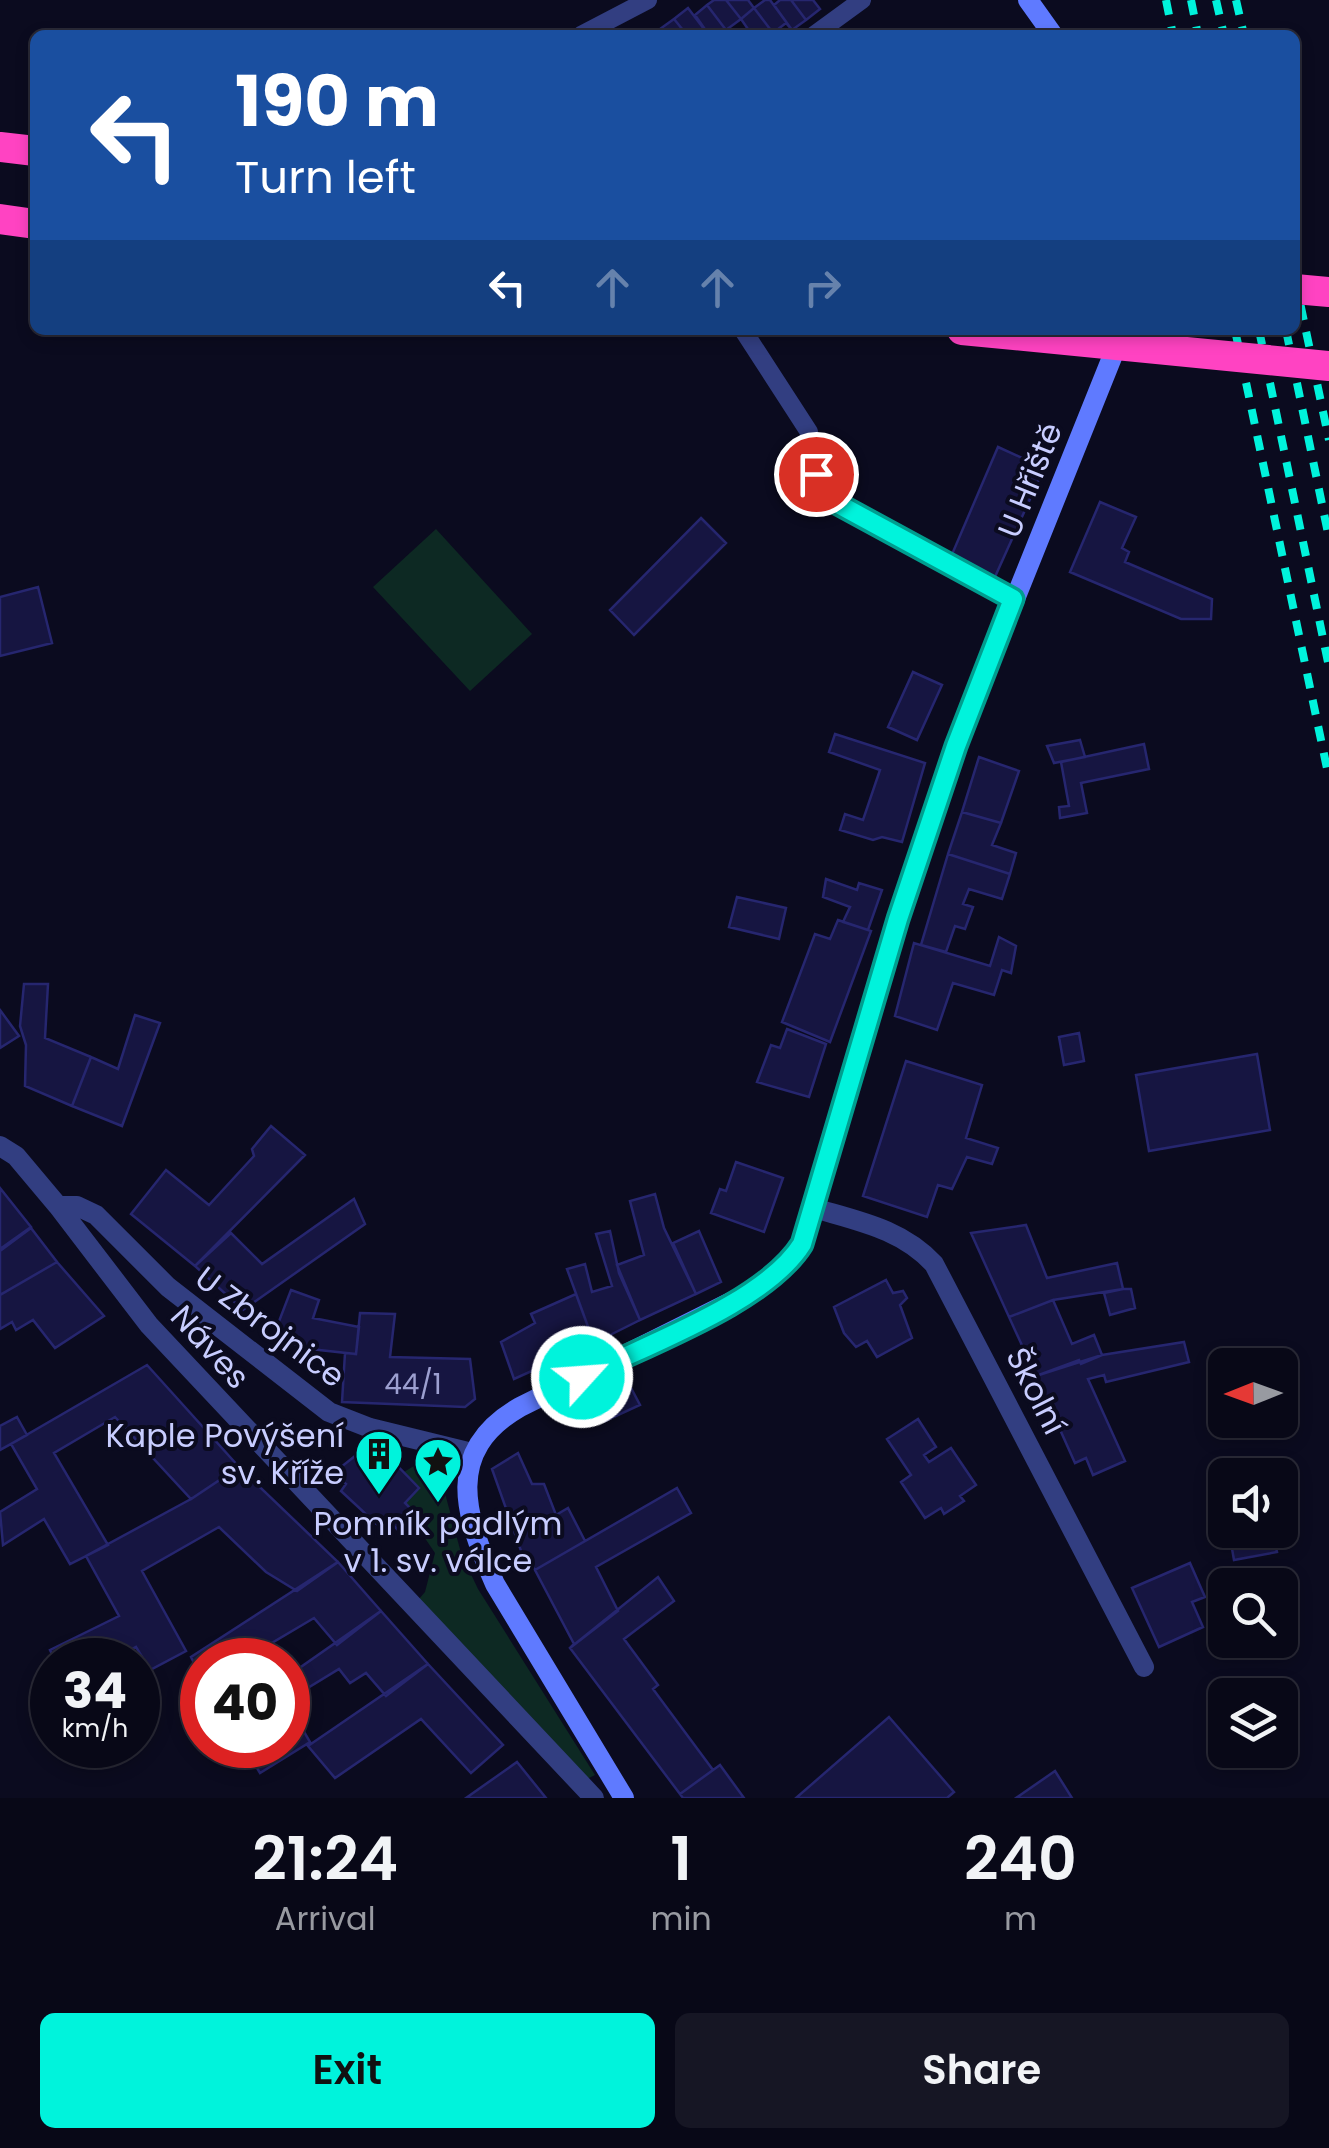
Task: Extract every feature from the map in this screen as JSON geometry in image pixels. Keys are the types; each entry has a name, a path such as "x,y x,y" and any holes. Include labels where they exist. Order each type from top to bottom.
{"highway":[{"path":"0,147 30,150"},
{"path":"0,220 30,223"},
{"path":"1300,289 1329,292"},
{"path":"1013,335 1329,366"}],"street":[{"path":"1028,0 1049,30"},
{"name":"U Hřiště","path":"472,1453 492,1426 520,1407 759,1288 791,1260 814,1208 898,919 956,746 1121,335"},
{"name":"Náves","path":"0,1146 16,1156 58,1206 149,1326 594,1798"},
{"name":"U Zbrojnice","path":"58,1206 76,1206 96,1215 168,1287 329,1412 370,1428 472,1453"},
{"name":"Školní","path":"814,1208 892,1232 922,1250 934,1264 1144,1667"},
{"path":"472,1453 468,1498 481,1553 495,1584 624,1798"}],"lane":[{"path":"591,30 648,0"},
{"path":"821,30 862,0"},
{"path":"746,335 808,432 816,474 827,498 1013,599"}],"green space":[{"path":"436,529 532,634 470,691 373,587"},
{"path":"422,1461 442,1482 461,1553 478,1589 595,1775 585,1780 419,1599 425,1592 435,1553 405,1503 419,1488 404,1472"}],"building":[{"path":"714,0 726,0 741,19 726,30 707,5"},
{"path":"726,0 748,0 754,8 741,19"},
{"path":"770,0 792,30 786,23 771,30 754,8"},
{"path":"780,0 791,0 806,20 792,30 774,5"},
{"path":"791,0 813,0 820,9 806,20"},
{"path":"707,5 726,30 706,30 695,15"},
{"path":"688,8 705,30 683,30 674,19"},
{"path":"754,8 771,30 749,30 741,19"},
{"path":"674,19 683,30 661,30"},
{"path":"998,447 1044,468 994,579 950,559"},
{"path":"1100,502 1136,517 1122,548 1129,552 1125,562 1212,599 1211,619 1181,619 1070,572"},
{"path":"701,518 726,543 634,635 610,610"},
{"path":"38,587 52,643 0,656 0,597"},
{"path":"913,672 942,685 917,740 888,727"},
{"path":"835,734 925,763 902,842 882,837 873,840 840,830 845,814 863,820 880,770 829,752"},
{"path":"1080,740 1085,757 1054,763 1047,746"},
{"path":"1144,744 1149,769 1081,783 1087,813 1060,818 1059,807 1069,806 1061,762"},
{"path":"979,757 1019,771 1001,823 962,812"},
{"path":"962,812 1001,823 992,845 1016,853 1010,874 948,854"},
{"path":"948,854 1010,874 1002,899 969,889 963,904 973,907 965,929 955,926 946,952 921,945"},
{"path":"826,879 857,890 859,883 882,890 868,930 843,922 850,907 823,897"},
{"path":"737,897 786,908 779,939 729,927"},
{"path":"838,920 871,931 830,1042 782,1022 815,934 830,939"},
{"path":"999,937 1016,946 1011,973 1002,970 994,995 953,983 937,1030 895,1016 914,943 990,966"},
{"path":"24,984 48,984 45,1038 91,1057 72,1106 25,1086 26,1045 20,1026"},
{"path":"0,1010 19,1036 0,1048"},
{"path":"135,1015 160,1023 122,1126 72,1106 91,1057 118,1069"},
{"path":"787,1029 826,1044 809,1097 757,1082 771,1045 780,1048"},
{"path":"1079,1033 1084,1061 1064,1065 1059,1037"},
{"path":"1257,1054 1270,1130 1149,1151 1136,1075"},
{"path":"906,1061 982,1085 966,1138 998,1148 992,1164 967,1157 952,1189 938,1185 927,1217 863,1196"},
{"path":"271,1126 305,1155 195,1266 131,1214 166,1170 209,1205 254,1156 252,1149"},
{"path":"736,1162 783,1178 764,1232 711,1213 720,1189 726,1191"},
{"path":"0,1188 31,1227 0,1249"},
{"path":"655,1194 664,1228 696,1294 640,1320 617,1265 644,1255 630,1201"},
{"path":"354,1199 365,1224 243,1310 195,1266 231,1233 262,1264"},
{"path":"1026,1225 1047,1278 1117,1263 1123,1289 1053,1300 1009,1317 971,1233"},
{"path":"31,1228 57,1262 0,1295 0,1251"},
{"path":"610,1231 619,1273 640,1320 594,1343 567,1269 585,1264 592,1292 612,1286 596,1234"},
{"path":"699,1231 721,1282 696,1294 673,1243"},
{"path":"57,1262 104,1316 55,1348 33,1320 16,1330 12,1322 0,1329 0,1295"},
{"path":"886,1280 893,1293 903,1291 907,1298 900,1305 912,1338 877,1357 867,1341 856,1347 844,1333 834,1307"},
{"path":"1131,1289 1135,1308 1110,1315 1104,1293"},
{"path":"291,1290 319,1300 313,1318 359,1327 356,1354 310,1349 273,1337"},
{"path":"576,1294 594,1343 514,1379 501,1342 535,1323 531,1314"},
{"path":"1053,1300 1072,1344 1094,1335 1102,1355 1036,1376 1009,1317"},
{"path":"360,1313 395,1314 390,1357 470,1359 475,1399 465,1407 342,1402 345,1353 356,1354"},
{"path":"1184,1342 1189,1362 1106,1382 1104,1375 1088,1379 1125,1461 1093,1475 1086,1458 1075,1463 1036,1376 1079,1360 1081,1364 1102,1355"},
{"path":"147,1365 239,1467 191,1499 115,1417 54,1453 108,1545 70,1564 44,1519 3,1545 0,1512 37,1489 11,1444"},
{"path":"630,1386 640,1405 605,1421 597,1402"},
{"path":"17,1417 27,1435 0,1450 0,1426"},
{"path":"918,1419 936,1447 924,1455 929,1462 951,1448 976,1485 960,1496 964,1501 944,1514 941,1508 925,1518 901,1482 911,1475 887,1439"},
{"name":"Kaple Povýšení sv. Kříže","path":"385,1453 419,1488 405,1503 416,1514 399,1531 393,1525 383,1530 341,1491 346,1484 341,1480 341,1467 355,1456 367,1456 374,1464"},
{"path":"518,1453 532,1484 544,1484 556,1515 568,1508 585,1541 535,1570 531,1562 526,1565 492,1469"},
{"path":"239,1467 338,1562 297,1591 266,1572 219,1527 142,1571 180,1640 180,1654 160,1665 160,1638 74,1638 119,1616 86,1556 191,1499"},
{"path":"677,1488 691,1513 596,1567 618,1611 570,1648 574,1644 535,1570"},
{"path":"1232,1548 1276,1548 1277,1552 1234,1560"},
{"path":"338,1562 381,1611 337,1645 314,1618 280,1638 220,1638"},
{"path":"1190,1563 1205,1597 1192,1602 1203,1627 1159,1647 1132,1588"},
{"path":"658,1577 674,1601 624,1639 658,1685 653,1689 713,1770 680,1794 570,1648"},
{"path":"381,1611 428,1664 386,1696 366,1673 350,1683 339,1669 310,1687 310,1661"},
{"path":"428,1664 503,1745 471,1773 421,1719 335,1778 310,1745"},
{"path":"889,1717 954,1792 947,1798 796,1798"},
{"path":"517,1762 546,1798 466,1798"},
{"path":"720,1765 744,1798 683,1798 680,1794"},
{"path":"1055,1771 1072,1798 1016,1798"}],"railway":[{"path":"1166,0 1172,30"},
{"path":"1191,0 1197,30"},
{"path":"1216,0 1223,30"},
{"path":"1236,0 1243,30"},
{"path":"1300,303 1329,440"},
{"path":"1236,335 1329,778"},
{"path":"1260,335 1329,667"},
{"path":"1287,335 1329,538"}],"place":[{"name":"Kaple Povýšení sv. Kříže","path":"379,1496"},
{"name":"Pomník padlým v 1. sv. válce","path":"438,1504"}],"route":[{"path":"582,1377 759,1288 791,1260 802,1244 898,919 956,746 1013,599 827,498 816,474"}]}
